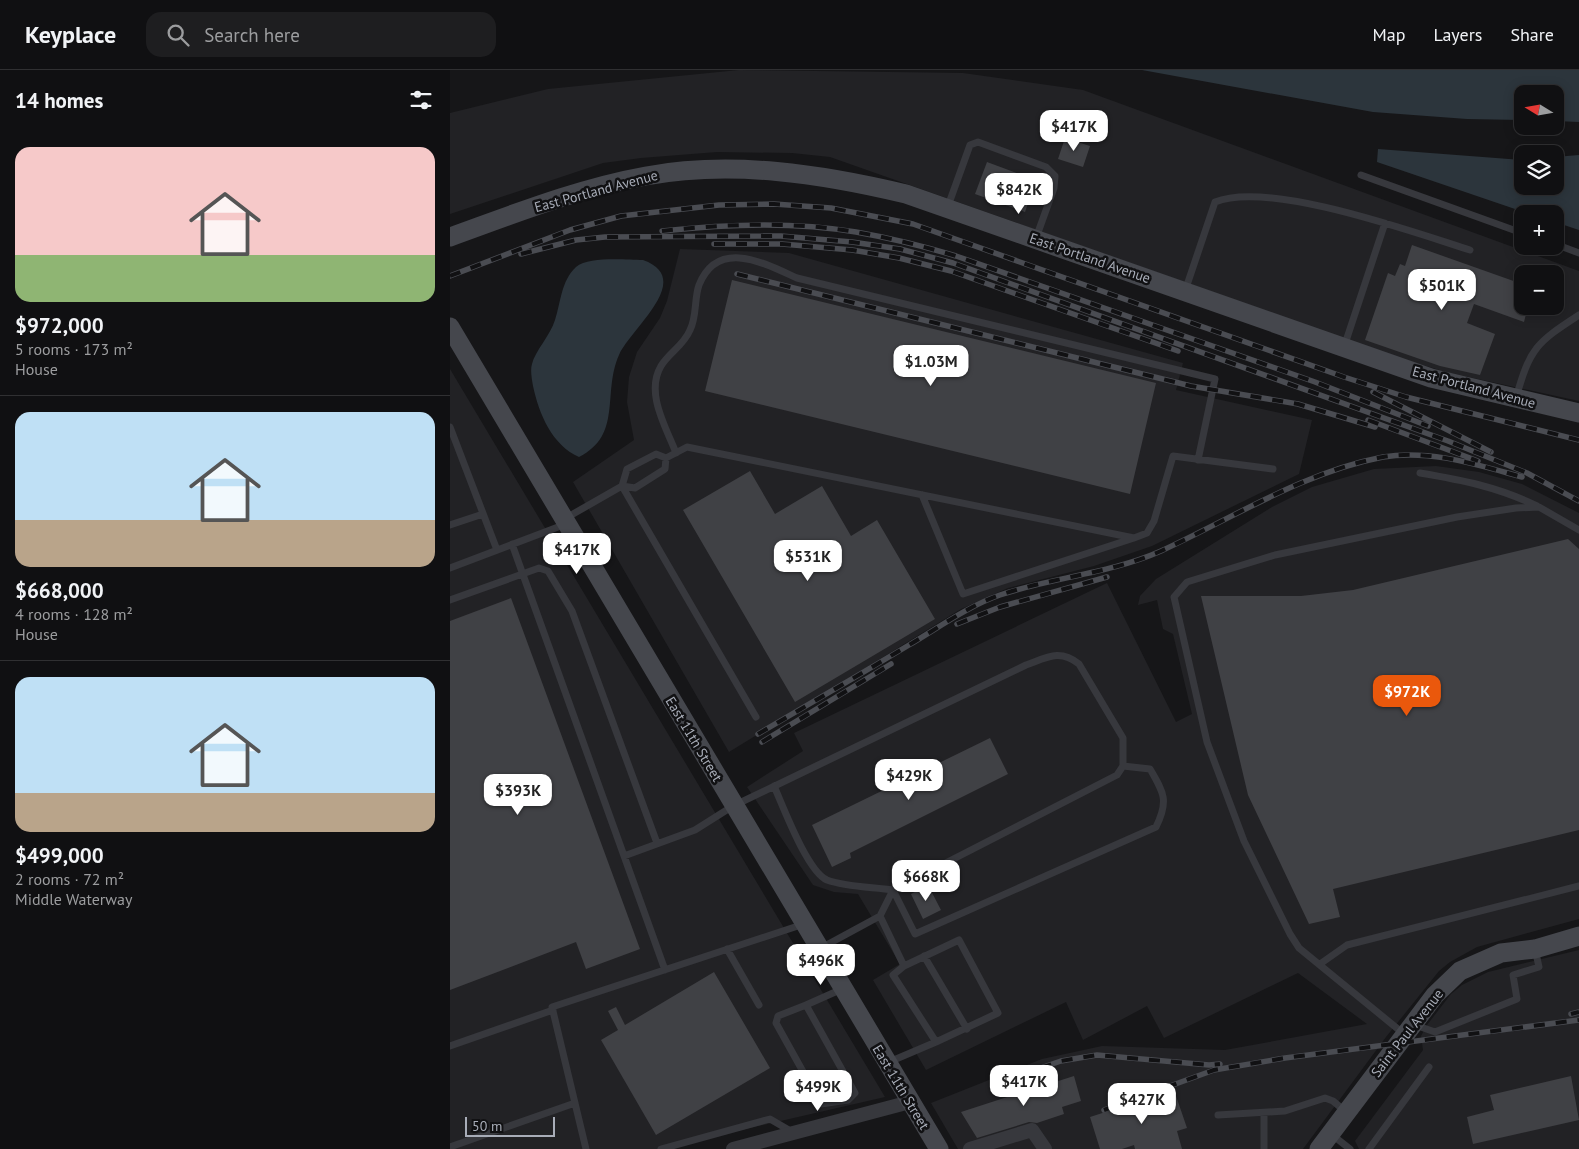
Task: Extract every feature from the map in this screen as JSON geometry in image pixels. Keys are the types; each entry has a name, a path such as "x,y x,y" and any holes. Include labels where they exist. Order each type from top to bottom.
{"street":[{"name":"East Portland Avenue","path":"450,237 574,194 646,176 681,171 753,170 838,179 906,194 948,208 1431,378 1579,413"},
{"name":"East 11th Street","path":"450,327 733,806 939,1149"},
{"name":"Saint Paul Avenue","path":"1319,1149 1435,995 1460,972 1501,953 1535,948 1579,936"},
{"path":"733,1149 910,1102"},
{"path":"970,1149 1032,1130 1045,1149"}],"lane":[{"path":"948,208 970,144 978,142 1046,167 1055,176 1051,196 1036,239"},
{"path":"1361,175 1514,230"},
{"path":"1184,291 1215,202 1226,198 1280,197 1384,224 1470,250"},
{"path":"1344,347 1384,224"},
{"path":"1564,247 1579,253"},
{"path":"676,453 658,407 655,388 661,366 679,348 691,329 699,286 710,266 732,257 759,262 797,278 1215,379 1198,460"},
{"path":"1516,398 1532,352 1547,337 1579,315"},
{"path":"450,427 496,550"},
{"path":"756,717 622,486 627,469 656,454 666,458 687,447 1134,538"},
{"path":"922,494 963,594 1147,533 1154,521 1173,456 1273,469"},
{"path":"450,568 565,521 622,486 635,488 664,469 666,458"},
{"path":"1420,473 1471,482 1510,492 1579,530"},
{"path":"1535,948 1539,967 1513,974 1517,999 1435,1032 1408,1029 1299,948 1290,934 1244,841 1207,742 1174,597 1187,582 1275,555 1457,517 1516,508 1539,507"},
{"path":"450,525 483,514"},
{"path":"512,544 665,970"},
{"path":"450,600 538,568 548,571 572,611 657,844"},
{"path":"624,856 695,830 733,806 962,694 1026,665 1056,655 1069,656 1079,664 1123,738 1123,766 1117,775 893,890 836,882 821,876 804,852 774,786"},
{"path":"893,890 915,934 1156,827 1164,812 1164,792 1150,769 1123,766"},
{"path":"1320,964 1346,945 1579,886"},
{"path":"819,949 880,916 893,890"},
{"path":"880,916 904,966"},
{"path":"586,1149 552,1007 804,924"},
{"path":"886,1063 967,1029 998,1013 959,940 904,966 893,975 936,1042"},
{"path":"726,949 758,1005"},
{"path":"924,956 967,1029"},
{"path":"806,1005 855,1093 848,1100 821,1104 776,1022 778,1016 842,988"},
{"path":"450,1046 553,1010"},
{"path":"1369,1149 1429,1067"},
{"path":"1218,1115 1285,1111 1325,1098 1333,1101 1346,1112"},
{"path":"450,1147 575,1103"},
{"path":"1264,1113 1264,1149"},
{"path":"660,1149 770,1119 794,1133"},
{"path":"1330,1133 1350,1149"}],"shaded area":[{"path":"739,70 963,73 1083,90 1514,247 1514,255 1535,255 1563,265 1514,265 1514,315 1564,315 1564,266 1579,271 1579,401 1450,373 1405,360 830,157 792,153 717,152 603,163 450,214 450,113 548,89"},
{"path":"1142,70 1579,70 1579,122 1564,121 1564,85 1514,85 1514,120 1467,119 1373,112"},
{"path":"1378,149 1514,159 1514,195 1564,195 1564,156 1579,155 1579,230 1564,225 1564,205 1514,205 1514,209 1377,162"},
{"path":"680,249 789,253 1183,363 1176,390 1312,420 1299,474 1152,546 1094,566 1008,588 961,609 729,752 573,482 634,440 627,402 629,377 637,352 660,318 667,301"},
{"path":"598,260 643,260 658,268 663,279 662,292 655,305 625,344 619,355 614,369 607,425 601,437 593,448 579,457 561,445 548,428 533,386 532,364 553,326 567,279 576,267"},
{"path":"450,369 885,1097 658,1149 450,1149"},
{"path":"1436,466 1479,472 1522,484 1579,513 1579,919 1477,947 1450,962 1439,971 1386,1037 1303,1149 958,1149 931,1103 1042,1059 1102,1046 1225,1050 1367,1024 1298,973 1164,1038 1147,1006 1083,1040 1066,1002 926,1070 873,980 900,964 858,894 834,892 813,885 747,787 803,751 794,733 1107,583 1176,722 1192,714 1173,634 1163,629 1157,600 1138,605 1140,596 1156,579 1272,507 1312,487 1374,469"},
{"path":"1579,950 1579,1149 1359,1149 1355,1141 1423,1050 1421,1036 1427,1025 1451,994 1462,985 1488,972"}],"building":[{"path":"1065,138 1090,146 1083,167 1058,159"},
{"path":"987,162 1036,180 1025,212 975,194"},
{"path":"1412,245 1514,281 1514,315 1526,315 1524,322 1474,304 1467,323 1495,334 1480,375 1440,366 1365,340 1388,273 1395,276 1400,264 1405,266"},
{"path":"732,280 1156,383 1130,494 705,391"},
{"path":"750,471 775,514 822,486 851,536 877,520 935,619 795,702 683,510"},
{"path":"1568,539 1579,549 1579,830 1333,889 1340,917 1309,924 1248,795 1201,596 1301,596 1353,590"},
{"path":"511,598 640,949 586,969 576,942 450,990 450,621"},
{"path":"990,738 1008,774 850,853 851,858 832,867 812,825"},
{"path":"928,885 941,910 923,919 911,894"},
{"path":"714,972 770,1068 656,1135 601,1040 618,1030 608,1011 616,1007 625,1025"},
{"path":"1074,1076 1081,1101 1062,1107 1064,1114 1037,1123 1029,1122 977,1138 961,1112 1023,1092 1021,1086 1047,1078 1049,1084"},
{"path":"1571,1076 1579,1120 1473,1144 1467,1117 1494,1110 1490,1095"},
{"path":"1174,1090 1187,1128 1177,1131 1182,1149 1135,1149 1134,1145 1122,1149 1100,1149 1090,1117"}],"railway":[{"path":"450,276 570,230 621,216 719,205 774,204 831,208 913,224 1344,377 1406,397 1579,440"},
{"path":"662,231 734,225 808,226 856,232 919,246 956,256 1315,382 1428,426"},
{"path":"521,254 576,240 605,237 781,236 852,242 900,249 953,263 1448,441 1527,473 1579,501"},
{"path":"714,244 782,244 852,250 899,258 951,271 1178,351"},
{"path":"737,274 1191,386 1298,404 1375,427"},
{"path":"1373,392 1491,452"},
{"path":"1368,420 1478,461"},
{"path":"758,734 976,605 1020,589 1141,559 1188,538 1269,497 1325,473 1383,457 1418,455 1454,459 1522,477"},
{"path":"957,624 1000,607 1107,577"},
{"path":"762,742 891,664"},
{"path":"1571,1014 1579,1012"},
{"path":"1104,1110 1214,1070 1285,1058 1579,1020"},
{"path":"1020,1075 1061,1061 1097,1055 1209,1065 1220,1064"}]}
